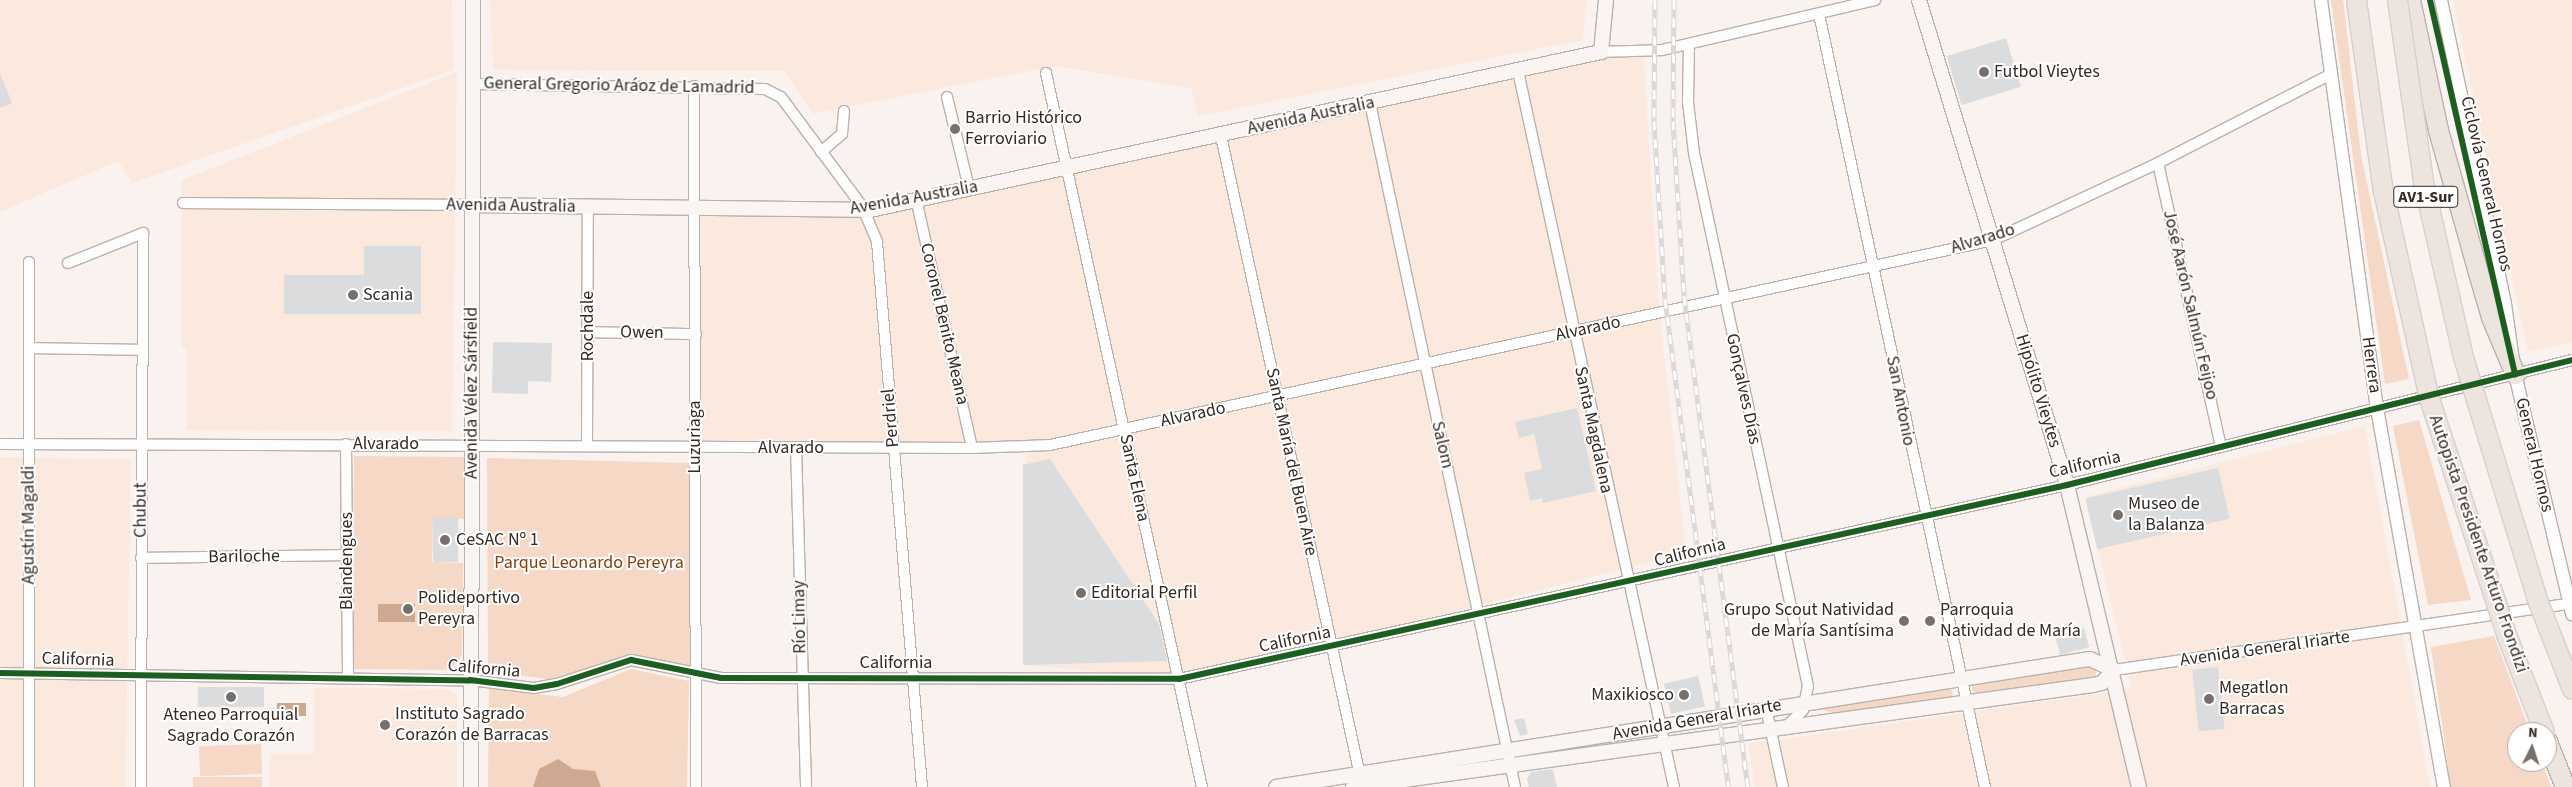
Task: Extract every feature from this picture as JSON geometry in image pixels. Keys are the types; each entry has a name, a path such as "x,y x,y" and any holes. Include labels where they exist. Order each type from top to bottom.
{"highway":[{"name":"Autopista Presidente Arturo Frondizi","path":"2356,0 2383,191 2430,398 2506,634 2540,722"},
{"name":"AV1-Sur","path":"2397,0 2422,172 2463,357 2538,602 2572,690"},
{"path":"2410,0 2438,130 2477,269 2491,316 2515,374"},
{"path":"2557,767 2565,787"}],"main road":[{"name":"Avenida Vélez Sársfield","path":"471,787 474,0"},
{"path":"1601,52 1606,0"},
{"name":"Hipólito Vieytes","path":"1919,0 2067,485 2114,670 2139,787"},
{"name":"Avenida Australia","path":"473,205 865,211 1221,136 1601,52"},
{"name":"Avenida General Iriarte","path":"1276,787 1359,783 1511,765 1788,725 1966,703 2102,683 2114,670 2090,658 1808,700 1508,750 1359,783"}],"street":[{"path":"1601,52 1644,52 1689,44 1875,0"},
{"name":"Herrera","path":"2321,0 2377,408 2444,787"},
{"name":"General Hornos","path":"2441,0 2505,304 2515,374 2571,607"},
{"name":"San Antonio","path":"1819,14 1874,266 1924,514 1985,787"},
{"name":"Gonçalves Días","path":"1689,44 1690,133 1808,700"},
{"name":"Santa Magdalena","path":"1518,71 1572,333 1674,787"},
{"name":"Santa Elena","path":"1046,73 1202,787"},
{"name":"Alvarado","path":"0,444 472,444 796,448 1042,446 1277,397 1993,240 2158,163 2331,74"},
{"name":"General Gregorio Aráoz de Lamadrid","path":"473,84 694,86 765,89"},
{"name":"Luzuriaga","path":"694,86 696,208 696,787"},
{"name":"Perdriel","path":"765,89 781,98 865,211 877,242 922,787"},
{"path":"947,97 969,188"},
{"name":"Salom","path":"1370,103 1424,364 1480,614 1515,787"},
{"path":"821,152 842,134 844,112"},
{"name":"Santa María del Buen Aire","path":"1221,136 1359,783"},
{"name":"José Aarón Salmún Feijoo","path":"2158,163 2221,447"},
{"name":"Coronel Benito Meana","path":"916,199 972,448"},
{"name":"Avenida Australia","path":"183,203 473,205"},
{"name":"Rochdale","path":"587,446 588,207"},
{"name":"Chubut","path":"68,263 143,233 140,787"},
{"name":"Agustín Magaldi","path":"29,262 29,787"},
{"name":"Owen","path":"587,332 696,334"},
{"path":"30,348 143,350"},
{"name":"California","path":"0,673 141,677 348,677 470,680 541,687 627,660 696,675 802,678 1179,679 1627,584 1776,547 2067,485 2572,360"},
{"name":"Blandengues","path":"346,444 348,677"},
{"name":"Río Limay","path":"796,448 806,787"},
{"name":"Bariloche","path":"141,558 347,555"},
{"name":"Avenida General Iriarte","path":"2114,670 2571,607"},
{"path":"1788,725 1799,716 1808,700"},
{"path":"1766,708 1783,787"}],"shaded area":[{"path":"0,0 452,0 453,70 132,183 118,161 0,212"},
{"path":"490,0 1587,0 1583,40 1198,116 1191,88 1055,66 813,114 784,71 493,70"},
{"path":"2453,0 2572,0 2572,342 2528,352"},
{"path":"1643,47 1659,309 1686,553 1188,679 1023,665 1026,446 695,446 697,216 880,208"},
{"path":"457,72 452,431 187,430 187,348 182,347 182,180"},
{"path":"2365,426 2430,787 1755,787 1748,744 2132,689 2085,497"},
{"path":"0,457 131,459 125,787 0,787"},
{"path":"378,604 415,604 415,622 378,622"},
{"name":"Instituto Sagrado Corazón de Barracas","path":"314,688 447,689 457,696 457,787 270,787 270,754 314,754"},
{"path":"277,703 306,703 306,716 277,716"},
{"path":"558,759 573,769 595,771 601,787 533,787 539,769"}],"green space":[{"path":"2331,0 2343,0 2361,155 2409,379 2385,384"},
{"path":"2419,420 2471,600 2428,605 2393,426"},
{"name":"Polideportivo Pereyra","path":"354,456 465,457 464,519 433,518 432,562 463,563 462,655 450,670 353,669"},
{"name":"Parque Leonardo Pereyra","path":"487,458 690,463 691,668 632,654 561,681 488,671"},
{"path":"2494,636 2526,722 2507,722 2507,772 2546,772 2551,787 2451,787 2431,647"},
{"path":"2085,663 2096,668 2096,678 1975,696 1972,689 1974,683"},
{"path":"631,669 689,681 687,787 488,787 489,689 563,697"},
{"path":"1951,686 1953,697 1948,699 1837,715 1822,709 1823,705"},
{"path":"261,744 262,774 200,776 199,746"},
{"path":"193,777 262,777 262,787 193,787"}],"building":[{"name":"Futbol Vieytes","path":"2006,38 2021,87 1962,105 1947,56"},
{"path":"0,73 12,103 0,108"},
{"name":"Scania","path":"364,246 421,246 421,314 284,314 284,275 364,275"},
{"path":"493,342 552,343 551,382 528,381 528,394 492,393"},
{"path":"1577,408 1596,491 1543,503 1542,498 1530,501 1524,473 1542,469 1534,434 1519,438 1515,422"},
{"name":"Editorial Perfil","path":"1050,459 1159,624 1167,661 1023,665 1023,465"},
{"path":"2218,468 2230,519 2097,549 2085,499"},
{"name":"CeSAC Nº 1","path":"433,518 458,518 458,562 433,562"},
{"path":"2084,628 2089,647 2060,655 2055,636"},
{"name":"Megatlon Barracas","path":"2218,667 2224,729 2199,731 2192,670"},
{"name":"Maxikiosco","path":"1698,676 1705,706 1671,714 1664,684"},
{"name":"Ateneo Parroquial Sagrado Corazón","path":"198,687 264,687 264,707 198,707"},
{"path":"1524,718 1528,734 1520,736 1514,720"},
{"path":"1553,769 1557,787 1529,787 1527,779 1531,772"}],"railway":[{"path":"1655,0 1654,121 1665,299 1728,787"},
{"path":"1674,0 1673,121 1684,296 1748,787"}],"cycle path":[{"name":"Ciclovía General Hornos","path":"2430,0 2515,374"},
{"path":"0,673 470,680 534,688 557,684 631,660 721,678 1179,679 2067,485 2572,360"}],"place":[{"name":"Futbol Vieytes","path":"1984,72"},
{"name":"Barrio Histórico Ferroviario","path":"955,129"},
{"name":"Scania","path":"353,295"},
{"name":"Museo de la Balanza","path":"2118,515"},
{"name":"CeSAC Nº 1","path":"445,540"},
{"name":"Editorial Perfil","path":"1081,593"},
{"name":"Polideportivo Pereyra","path":"408,609"},
{"name":"Grupo Scout Natividad de María Santísima","path":"1904,621"},
{"name":"Parroquia Natividad de María","path":"1930,621"},
{"name":"Maxikiosco","path":"1684,695"},
{"name":"Ateneo Parroquial Sagrado Corazón","path":"231,697"},
{"name":"Megatlon Barracas","path":"2209,699"},
{"name":"Instituto Sagrado Corazón de Barracas","path":"385,725"}]}
